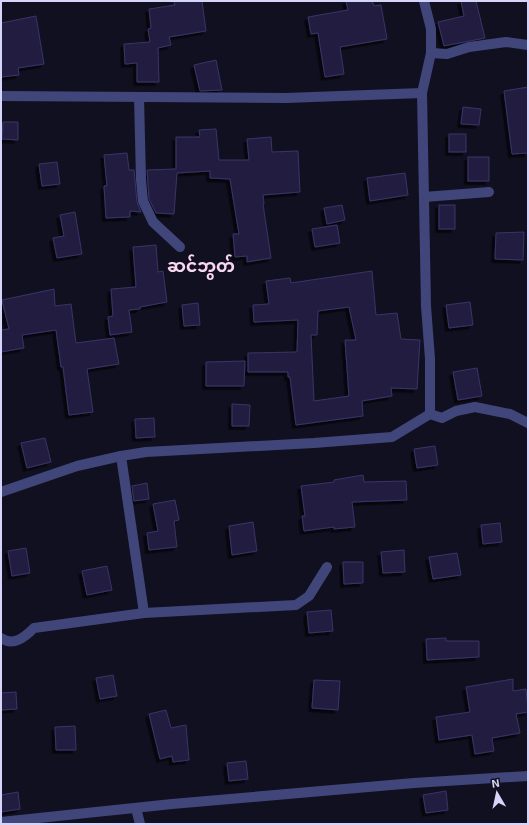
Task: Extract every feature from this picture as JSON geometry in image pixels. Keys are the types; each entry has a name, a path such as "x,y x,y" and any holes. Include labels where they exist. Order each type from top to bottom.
{"street":[{"path":"424,1 431,28 431,53 422,93 426,306 430,359 430,414"},
{"path":"431,53 447,54 469,47 506,42 528,45"},
{"path":"1,96 286,98 422,93"},
{"path":"139,97 140,179 143,201 153,222 180,247"},
{"path":"424,197 489,192"},
{"path":"1,492 77,466 146,452 314,443 392,437 430,414 442,418 456,411 475,407 510,414 528,423"},
{"path":"121,456 144,613"},
{"path":"1,638 6,642 14,642 28,634 34,628 144,613 296,605 309,596 327,567"},
{"path":"1,822 136,808 406,784 528,776"},
{"path":"136,808 140,824"}],"building":[{"path":"174,1 202,1 206,31 169,37 171,45 158,48 159,82 137,82 137,63 125,64 124,44 150,42 148,29 151,28 149,9 175,5"},
{"path":"346,1 372,1 374,6 381,5 387,39 340,47 344,74 325,77 318,33 311,34 308,17 348,10"},
{"path":"461,1 476,1 485,38 444,46 438,22 464,16"},
{"path":"36,16 44,64 18,68 19,75 1,77 1,23"},
{"path":"216,60 222,90 200,91 194,65"},
{"path":"528,87 528,153 512,154 504,91"},
{"path":"463,107 481,109 479,125 461,124"},
{"path":"3,122 18,122 18,140 2,139"},
{"path":"216,129 219,160 249,160 247,139 271,137 272,152 298,151 300,192 263,195 271,258 247,262 247,256 235,257 233,234 239,234 230,179 210,178 210,171 177,173 174,214 156,213 149,199 147,170 176,169 176,137 200,137 199,130"},
{"path":"449,134 466,134 466,152 449,152"},
{"path":"127,153 129,170 134,170 137,202 141,212 130,211 130,217 106,218 104,186 107,186 104,155"},
{"path":"468,157 489,157 489,181 468,181"},
{"path":"57,162 60,184 42,186 39,164"},
{"path":"405,173 408,195 370,201 367,178"},
{"path":"342,205 345,220 327,224 324,208"},
{"path":"439,205 455,205 455,229 439,229"},
{"path":"75,212 82,254 57,258 53,238 64,236 60,215"},
{"path":"337,225 340,243 315,247 312,229"},
{"path":"524,232 523,260 495,259 496,233"},
{"path":"156,245 158,272 163,271 167,302 140,307 140,309 129,310 132,332 110,335 108,317 113,316 111,289 136,287 133,247"},
{"path":"372,271 376,315 397,313 401,339 420,340 417,389 391,388 392,396 362,401 363,416 296,425 290,377 288,377 288,372 248,372 248,353 297,352 298,320 254,322 253,305 269,304 266,281 290,278 291,283","holes":["349,307 356,340 345,340 349,396 314,401 311,335 317,335 318,311"]},
{"path":"54,289 55,306 71,304 76,343 114,338 119,364 87,369 93,412 69,415 63,367 61,367 56,330 22,335 24,348 1,352 1,330 9,329 2,300"},
{"path":"470,302 473,325 449,328 446,305"},
{"path":"198,303 200,325 184,326 182,305"},
{"path":"245,361 244,386 206,386 206,362"},
{"path":"477,368 482,396 458,400 453,372"},
{"path":"232,404 250,405 249,426 232,426"},
{"path":"154,418 155,437 136,438 135,419"},
{"path":"45,438 51,462 27,468 21,443"},
{"path":"435,446 438,465 417,468 414,449"},
{"path":"363,475 364,482 406,481 407,500 352,502 355,527 334,529 334,527 304,531 302,516 305,516 301,486 334,482 334,480"},
{"path":"147,483 149,499 134,501 132,486"},
{"path":"175,500 179,520 174,521 177,547 149,550 147,533 158,531 153,504"},
{"path":"253,522 257,551 232,555 229,526"},
{"path":"500,523 502,542 483,544 481,525"},
{"path":"26,548 30,573 12,576 8,551"},
{"path":"404,550 405,572 383,573 381,552"},
{"path":"457,553 461,575 433,579 429,557"},
{"path":"343,562 363,562 363,583 344,584"},
{"path":"107,566 112,590 87,595 82,571"},
{"path":"331,610 333,631 309,633 307,612"},
{"path":"446,638 446,641 479,641 479,657 427,660 426,639"},
{"path":"113,675 117,696 100,699 96,678"},
{"path":"513,679 513,691 526,689 528,712 516,714 520,733 492,738 494,751 475,754 472,735 439,740 436,717 470,712 466,687"},
{"path":"314,680 340,681 338,710 312,708"},
{"path":"16,692 17,709 1,710 1,693"},
{"path":"166,710 171,728 186,725 189,760 173,762 172,756 160,759 149,714"},
{"path":"75,726 76,750 56,750 55,727"},
{"path":"246,761 248,779 229,781 227,763"},
{"path":"446,791 448,810 426,813 423,795"},
{"path":"18,792 20,809 1,812 1,795"}],"district":[{"name":"ဆင်ဘွတ်","path":"201,266"}]}
